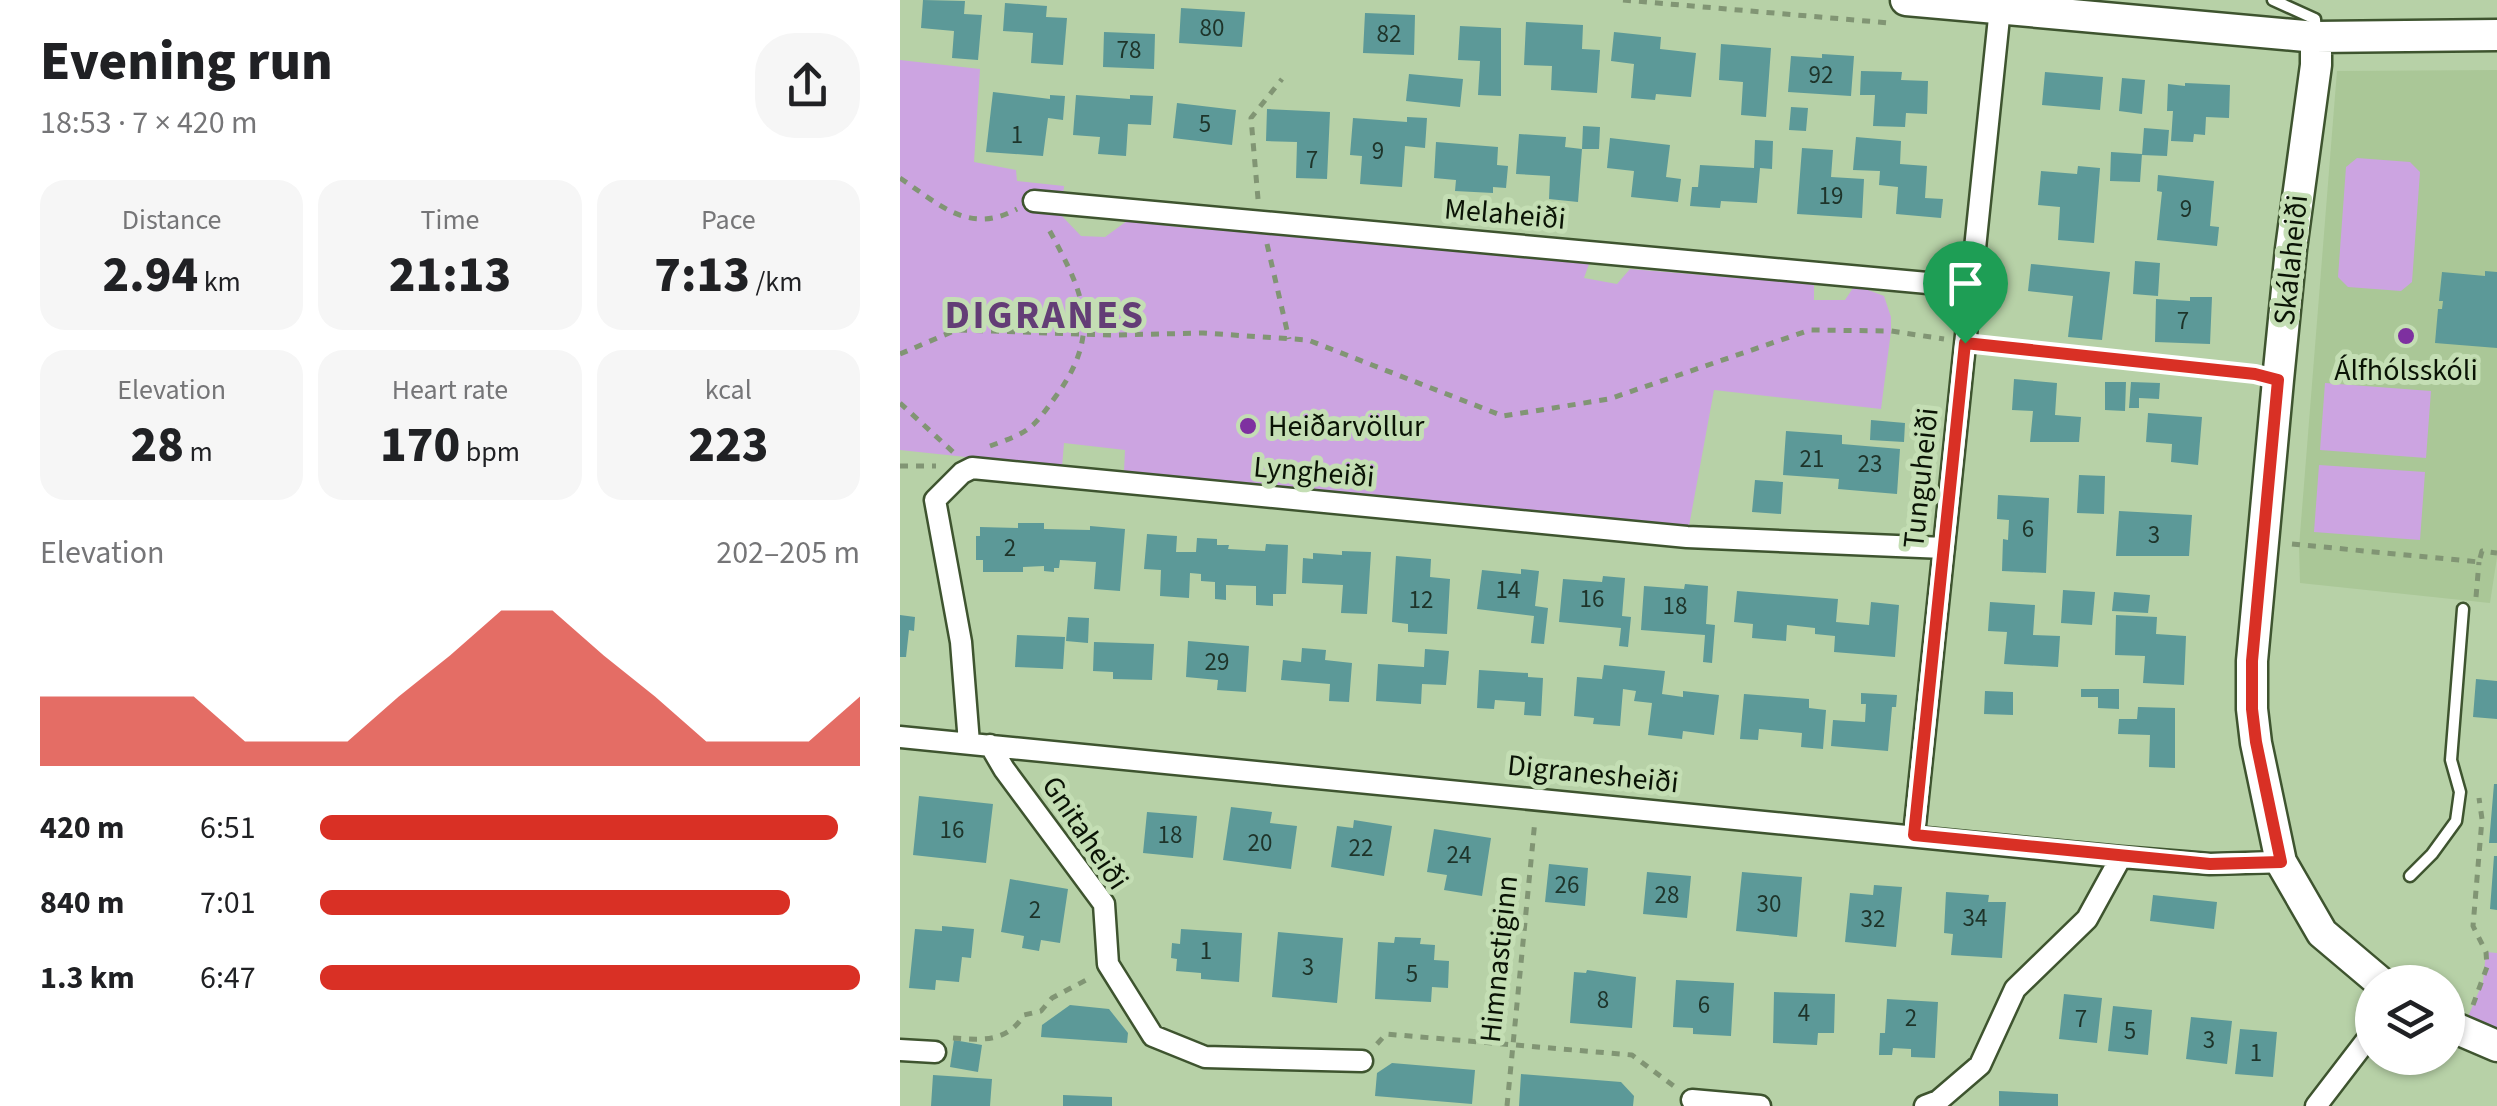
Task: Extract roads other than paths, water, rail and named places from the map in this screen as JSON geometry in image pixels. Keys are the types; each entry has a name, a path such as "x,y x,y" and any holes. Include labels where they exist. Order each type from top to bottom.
{"street":[{"path":"1906,0 2316,37 2497,35"},
{"name":"Tunguheiði","path":"1914,835 2000,8"},
{"name":"Skálaheiði","path":"2316,37 2316,66 2278,380 2252,661 2252,709 2281,862 2322,932 2360,965"},
{"name":"Melaheiði","path":"1034,201 1971,287"},
{"name":"Lyngheiði","path":"980,744 935,500 972,468 1687,537 1944,548"},
{"name":"Digranesheiði","path":"900,737 2121,858 2210,864 2281,862"},
{"name":"Gnitaheiði","path":"980,744 1004,769 1104,904 1108,964 1153,1036 1205,1057 1362,1061"},
{"path":"1925,1106 1938,1101 1980,1065 2015,989 2088,919 2121,858"},
{"path":"2465,1032 2497,1046"},
{"path":"900,1050 934,1052"},
{"path":"2316,1106 2355,1055"},
{"path":"1692,1100 1760,1106"}],"lane":[{"path":"2273,0 2315,20 2316,37"},
{"path":"2410,876 2456,821 2460,792 2451,760 2469,610"}],"place":[{"name":"Álfhólsskóli","path":"2406,336"},
{"name":"Heiðarvöllur","path":"1248,426"}],"district":[{"name":"DIGRANES","path":"1045,315"}]}
